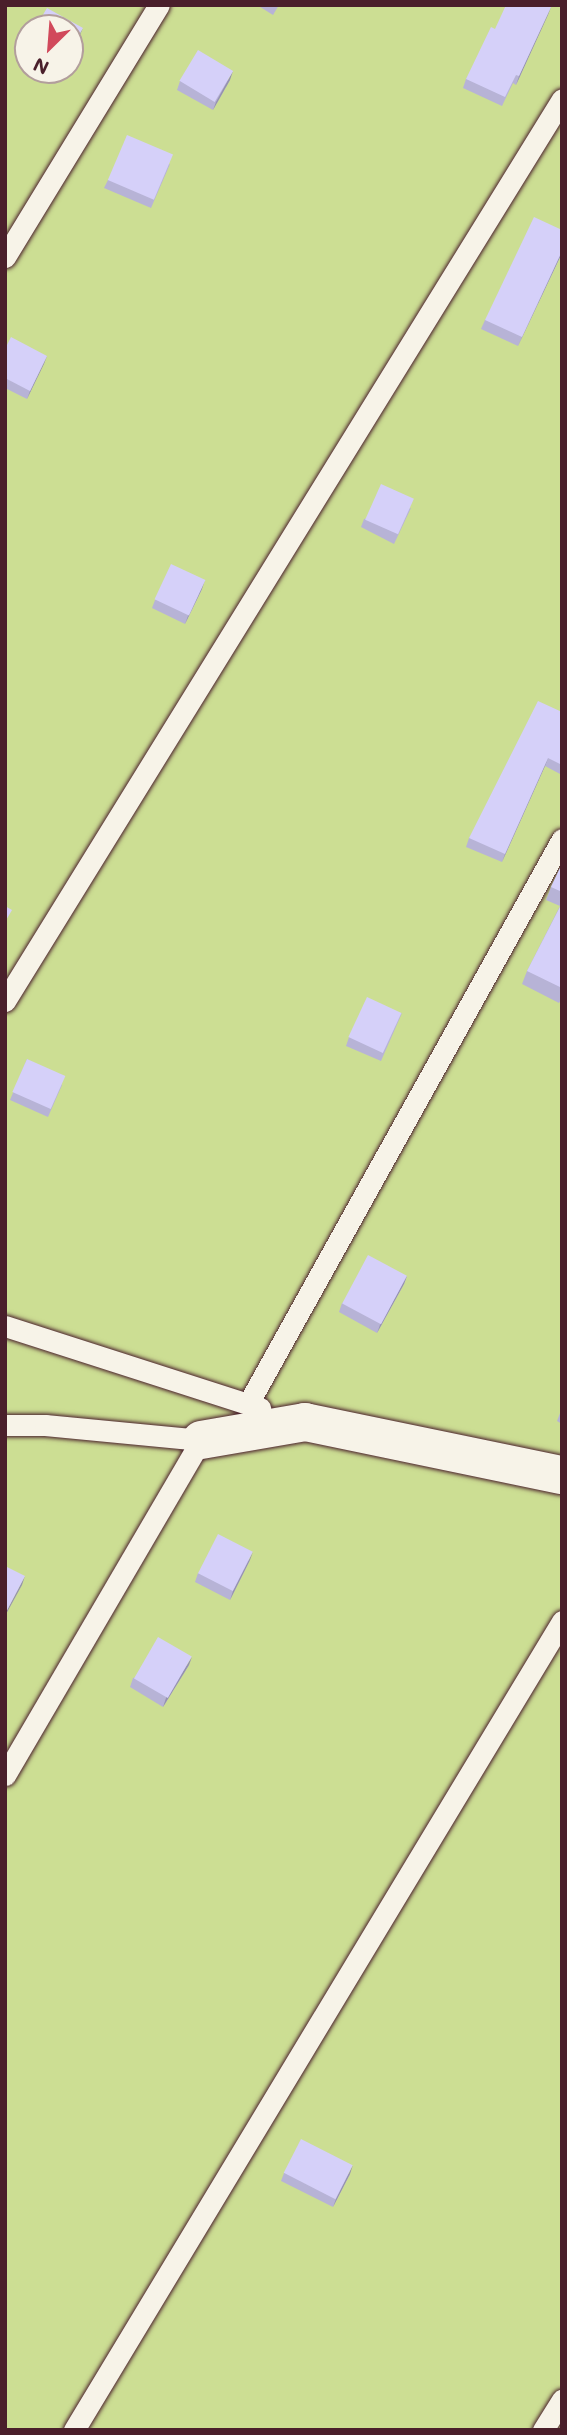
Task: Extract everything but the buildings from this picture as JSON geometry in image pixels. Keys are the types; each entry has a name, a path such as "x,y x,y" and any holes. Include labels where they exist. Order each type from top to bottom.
{"street":[{"path":"201,1440 306,1422 562,1475"}],"lane":[{"path":"5,257 159,5"},
{"path":"5,1001 562,99"},
{"path":"248,1404 562,839"},
{"path":"5,1326 306,1422"},
{"path":"5,1425 45,1425 201,1440 5,1775"},
{"path":"74,2430 562,1621"},
{"path":"543,2430 562,2399"}],"green space":[{"path":"5,5 562,5 562,2430 5,2430"}]}
